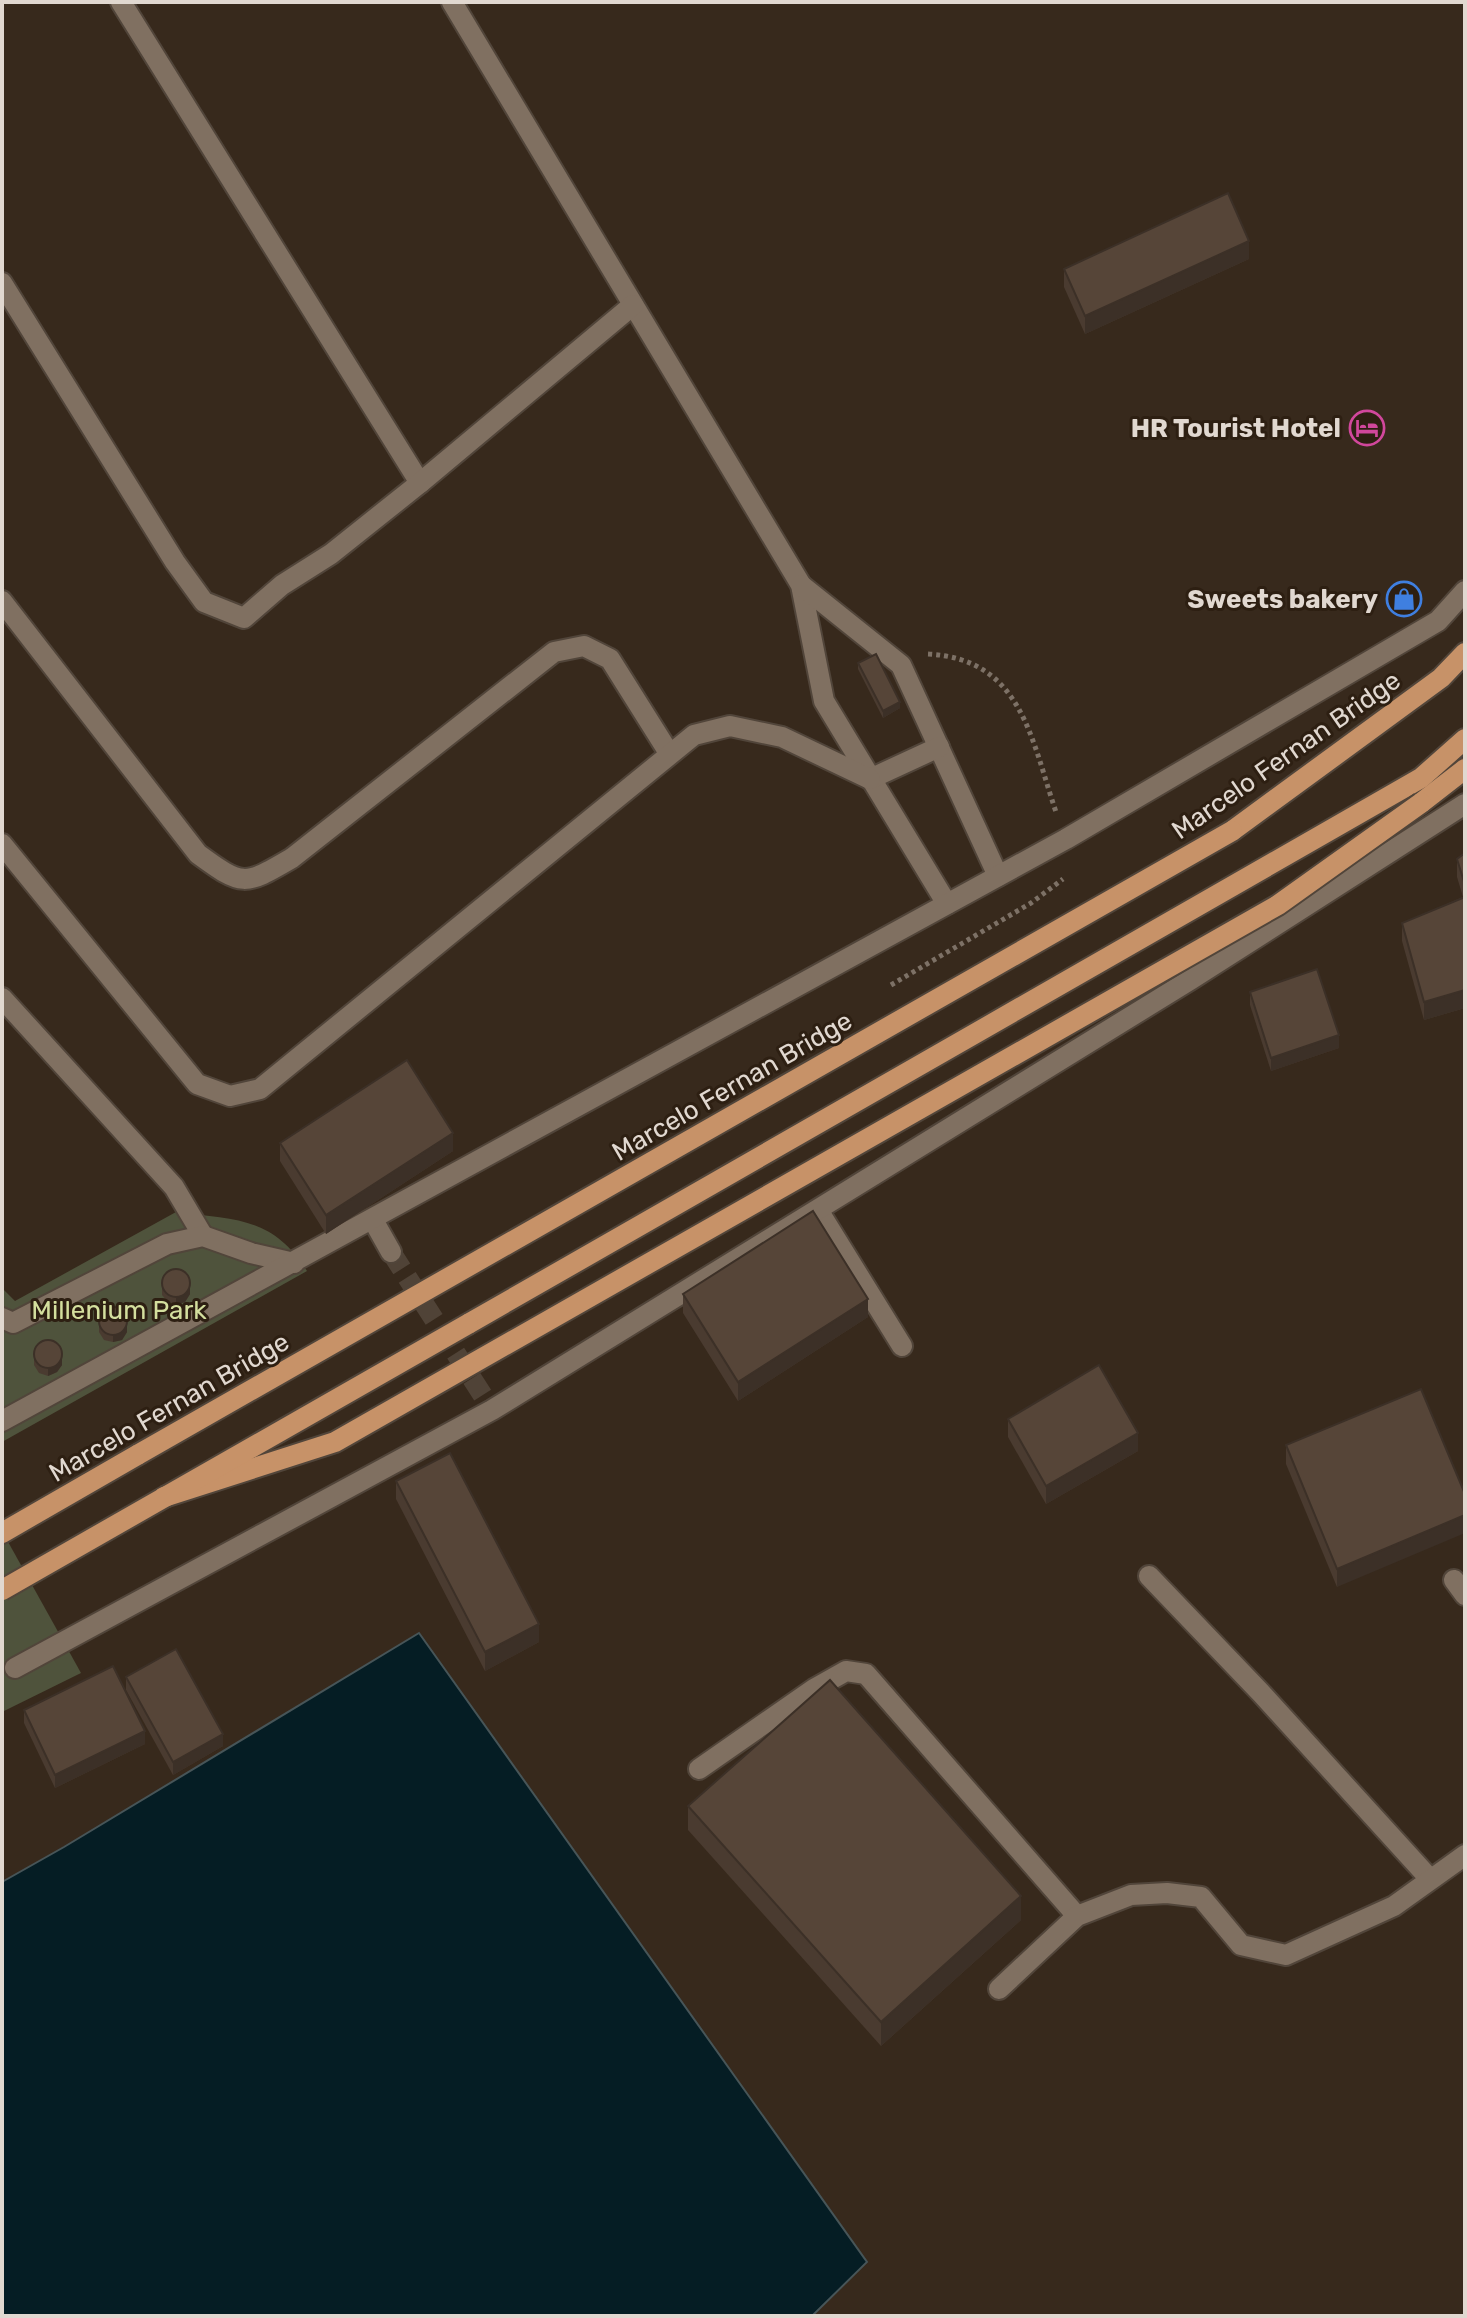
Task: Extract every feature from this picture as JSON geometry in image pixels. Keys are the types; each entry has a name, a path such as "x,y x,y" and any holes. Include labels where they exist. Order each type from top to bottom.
{"main road":[{"name":"Marcelo Fernan Bridge","path":"2,1533 1232,831 1441,678 1465,653"},
{"path":"1441,678 1465,666"},
{"path":"2,1590 1283,859 1421,778 1465,739"},
{"path":"164,1497 335,1442 1278,905 1465,769"}],"street":[{"path":"121,2 420,483"},
{"path":"452,2 801,585 824,701 947,904"},
{"path":"2,283 175,562 204,602 244,618 282,585 331,554 420,483 633,305"},
{"path":"801,585 901,665 998,876"},
{"path":"2,1421 1066,839 1438,621 1465,591"},
{"path":"2,601 198,854 230,877 257,878 292,858 554,652 584,646 610,659 669,753"},
{"path":"2,844 197,1084 230,1096 260,1089 694,735 730,726 782,737 870,779"},
{"path":"870,779 939,747"},
{"path":"15,1668 490,1406 818,1210 1190,980 1465,804"},
{"path":"2,998 174,1187 203,1236"},
{"path":"818,1210 902,1346"},
{"path":"373,1220 391,1252"},
{"path":"2,1318 13,1323 167,1244 203,1236 251,1253 294,1263"},
{"path":"1149,1576 1261,1693 1430,1879"},
{"path":"699,1769 814,1689 846,1671 866,1674 1077,1916"},
{"path":"999,1989 1077,1916 1131,1895 1167,1893 1201,1897 1241,1945 1286,1955 1394,1906 1465,1855"}],"path":[{"path":"915,653 972,662 985,669 1019,705 1066,839"}],"green space":[{"name":"Millenium Park","path":"176,1212 234,1220 266,1230 294,1253 307,1271 2,1442 2,1288 15,1301"},
{"path":"2,1531 81,1673 2,1712"}],"water":[{"path":"419,1633 867,2262 812,2316 2,2316 2,1882"}],"building":[{"path":"1228,193 1249,241 1085,316 1064,269"},
{"path":"876,654 900,702 883,711 858,663"},
{"path":"1465,853 1465,885 1457,859"},
{"path":"1465,897 1465,990 1424,1002 1402,923"},
{"path":"1317,969 1339,1035 1271,1058 1250,992"},
{"path":"407,1060 453,1133 326,1215 280,1143"},
{"path":"813,1211 868,1299 738,1382 683,1294"},
{"path":"176,1269 186,1273 190,1283 186,1293 176,1297 166,1293 162,1283 166,1273"},
{"path":"113,1307 123,1311 127,1321 123,1331 113,1335 103,1331 99,1321 103,1311"},
{"path":"48,1340 58,1344 62,1354 58,1364 48,1368 38,1364 34,1354 38,1344"},
{"path":"1099,1365 1138,1433 1046,1486 1008,1419"},
{"path":"1421,1389 1465,1494 1465,1515 1337,1569 1286,1445"},
{"path":"450,1453 539,1624 485,1652 396,1481"},
{"path":"176,1649 223,1734 173,1762 126,1677"},
{"path":"113,1666 145,1731 55,1775 24,1710"},
{"path":"830,1680 1021,1896 881,2022 688,1806"}],"tunnel":[{"path":"391,1252 487,1402"}],"place":[{"name":"HR Tourist Hotel","path":"1367,428"},
{"name":"Sweets bakery","path":"1404,599"}]}
